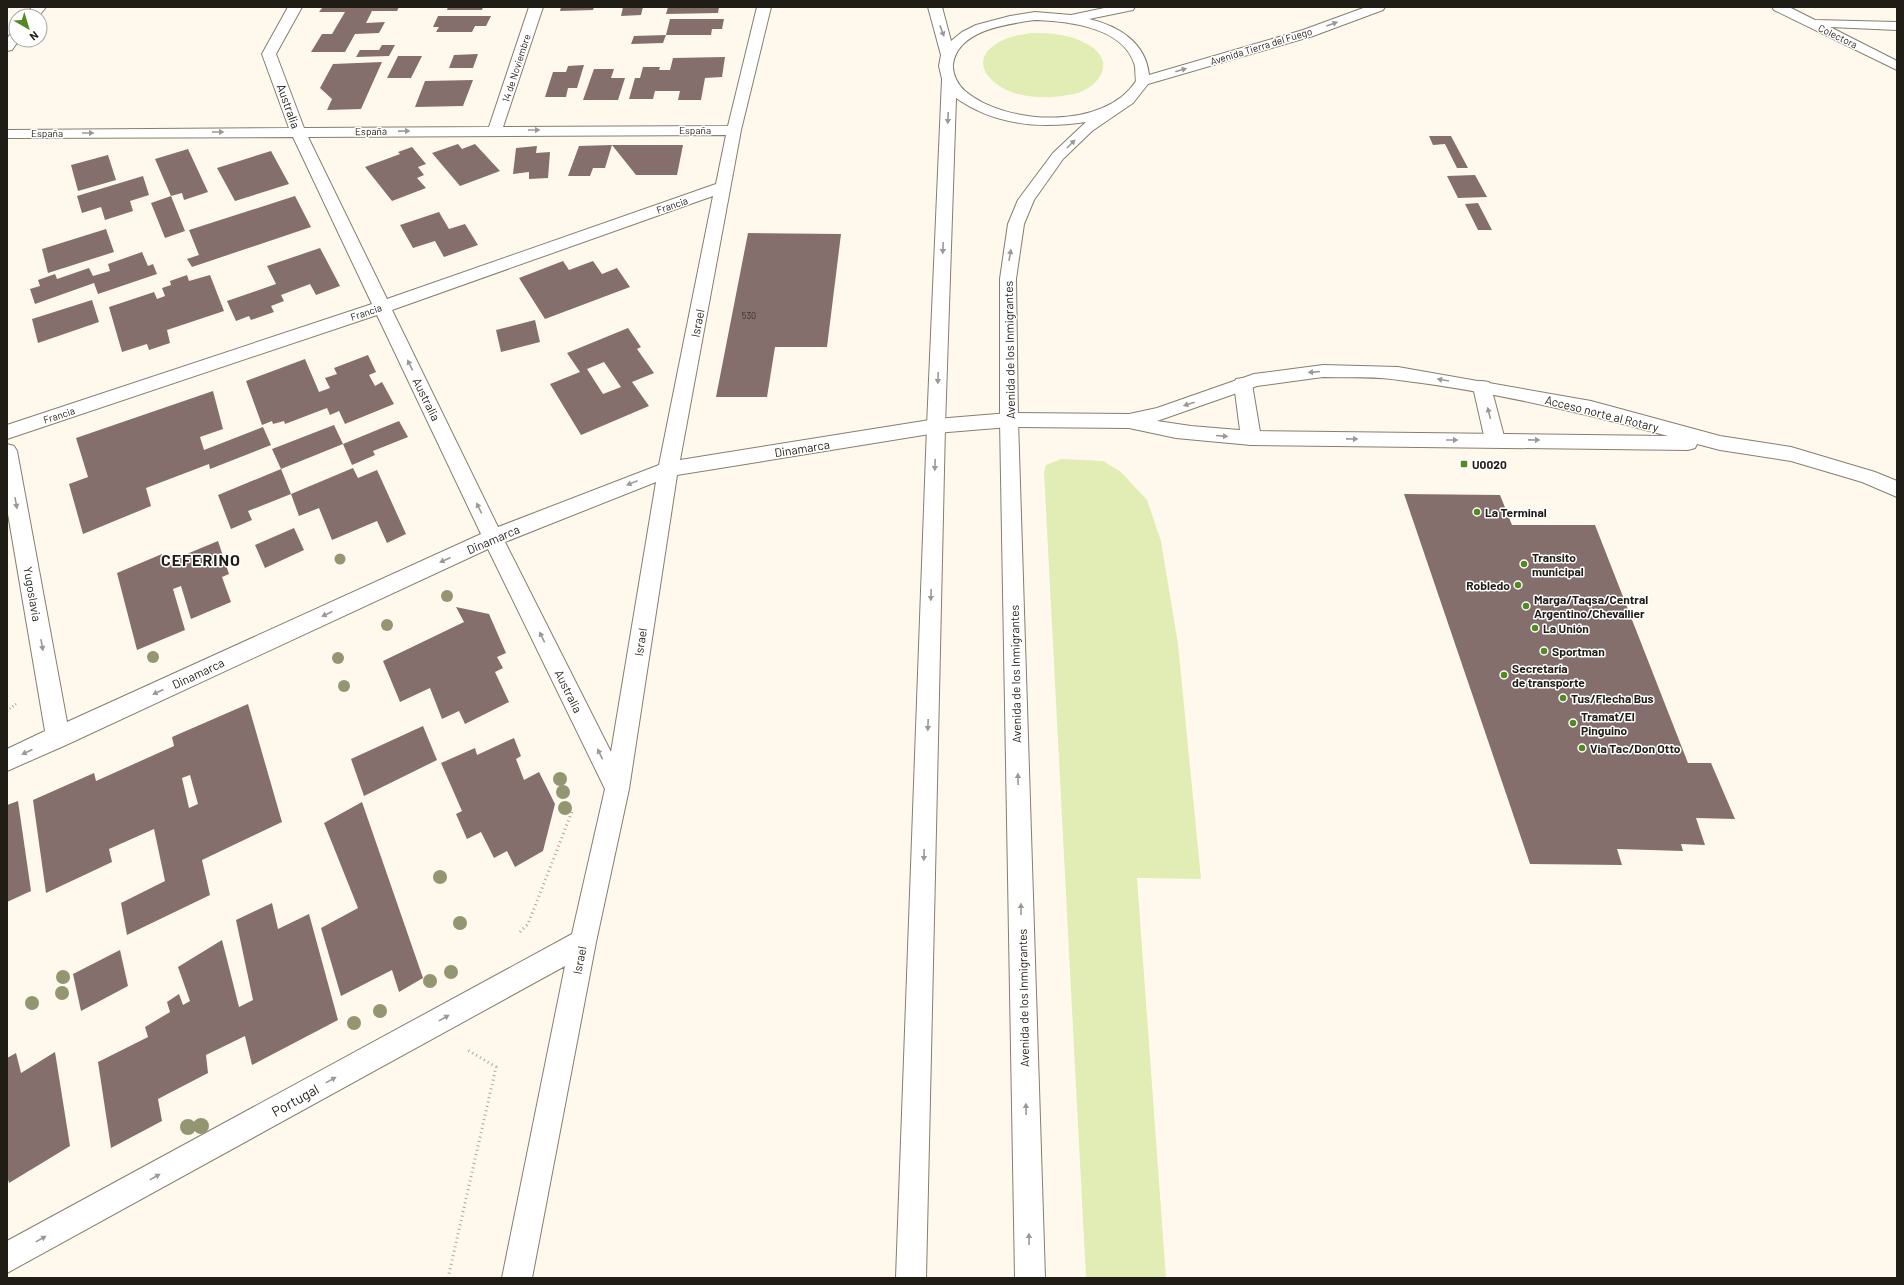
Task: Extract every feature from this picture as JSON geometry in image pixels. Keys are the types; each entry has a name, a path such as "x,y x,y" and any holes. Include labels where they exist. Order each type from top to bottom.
{"street":[{"name":"Australia","path":"295,7 269,54 298,132 493,538 617,788"},
{"name":"14 de Noviembre","path":"496,130 536,7"},
{"name":"Israel","path":"517,1278 583,942 617,788 668,469 734,130 764,7"},
{"path":"935,7 948,55"},
{"path":"949,79 961,94 978,106 1000,114 1025,120 1052,122 1097,115 1113,109 1126,101 1136,92 1143,81 1142,62 1137,52 1128,42 1114,33 1097,25 1009,7"},
{"path":"912,1278 936,426 949,79 946,63 948,55 963,38 977,29 994,22 1035,16 1063,18 1084,17 1128,7"},
{"name":"Avenida Tierra del Fuego","path":"1143,81 1308,33 1378,7"},
{"name":"Colectora","path":"1779,7 1897,66"},
{"path":"1812,23 1897,26"},
{"name":"Avenida de los Inmigrantes","path":"1030,1278 1009,420 1008,279 1016,224 1026,200 1058,156 1087,128 1113,109"},
{"name":"España","path":"7,134 496,130 734,130"},
{"name":"Francia","path":"7,432 382,307 723,188"},
{"name":"Acceso norte al Rotary","path":"1129,421 1160,414 1254,380 1323,371 1398,373 1482,387 1590,408 1720,443 1791,454 1868,477 1897,489"},
{"path":"1243,384 1251,438"},
{"path":"1482,387 1495,440"},
{"name":"Dinamarca","path":"7,760 493,538 668,469 936,426 1009,420 1129,421"},
{"name":"Acceso norte al Rotary","path":"1129,421 1152,428 1251,438 1720,443"},
{"name":"Yugoslavia","path":"7,451 58,738"},
{"name":"Portugal","path":"7,1258 583,942"}],"path":[{"path":"518,935 528,924 574,806"},
{"path":"448,1278 496,1067 460,1046"}],"green space":[{"path":"1031,33 1067,36 1087,44 1096,50 1103,65 1102,72 1098,79 1084,90 1074,94 1036,97 1014,93 1005,89 991,79 983,65 984,58 988,51 996,44 1004,40"},
{"path":"1061,459 1103,461 1121,472 1147,500 1161,541 1178,644 1201,879 1137,878 1166,1278 1086,1278 1044,472 1046,465"}],"building":[{"path":"323,7 399,7 397,11 372,11 366,23 385,22 379,33 355,34 345,52 311,52 322,34 332,34 345,12 319,12"},
{"path":"448,7 483,7 482,10 447,10"},
{"path":"561,7 594,7 593,10 560,11"},
{"path":"623,7 643,7 641,15 621,16"},
{"path":"668,7 719,7 718,13 666,14"},
{"path":"438,16 491,16 486,26 475,26 472,32 436,32 439,27 433,27"},
{"path":"670,19 724,19 722,29 712,29 711,35 666,35"},
{"path":"666,35 663,43 631,44 634,36"},
{"path":"382,45 395,45 389,56 356,57 360,50 379,50"},
{"path":"478,54 473,68 449,68 454,55"},
{"path":"398,56 422,56 411,78 387,78"},
{"path":"725,57 722,77 705,78 701,100 678,100 680,91 655,91 653,99 629,99 635,78 640,78 643,67 660,67 659,70 670,70 673,58"},
{"path":"382,62 361,109 327,110 332,99 320,88 333,64"},
{"path":"584,65 577,88 568,88 566,97 545,97 553,72 566,72 568,66"},
{"path":"594,69 614,69 611,78 625,78 618,100 583,100"},
{"path":"473,80 463,106 415,107 425,81"},
{"path":"1429,136 1451,136 1468,168 1457,168 1445,144 1433,145"},
{"path":"458,144 462,149 475,144 500,171 460,186 432,153"},
{"path":"612,145 683,145 677,175 636,175"},
{"path":"612,145 605,168 593,168 590,176 568,176 579,146"},
{"path":"537,146 536,153 550,152 548,178 529,179 529,172 513,174 516,148"},
{"path":"412,147 426,164 418,167 424,175 417,178 426,188 392,201 365,167 400,154 398,152"},
{"path":"188,149 208,192 184,200 182,193 171,196 155,159"},
{"path":"271,151 289,184 235,201 217,168"},
{"path":"108,155 116,180 78,191 71,165"},
{"path":"1475,175 1487,197 1458,198 1447,176"},
{"path":"143,176 149,195 130,201 133,211 105,220 101,207 82,213 77,196"},
{"path":"171,196 185,231 165,238 151,203"},
{"path":"295,196 311,227 192,267 187,259 199,255 189,230"},
{"path":"1478,203 1492,230 1478,230 1465,204"},
{"path":"439,212 449,229 465,224 478,245 444,257 435,241 413,248 400,225"},
{"path":"106,229 114,252 48,273 42,249"},
{"path":"748,233 841,234 827,347 775,347 767,397 716,397"},
{"path":"320,248 340,286 316,295 310,284 281,295 284,301 271,306 274,312 251,320 249,316 236,321 227,301 276,284 267,266"},
{"path":"142,252 148,266 153,264 157,274 98,294 94,283 35,304 30,289 40,286 38,280 55,274 57,279 89,268 93,276 110,271 108,264"},
{"path":"563,261 569,270 593,261 602,274 617,268 630,287 545,319 519,278"},
{"path":"187,275 189,281 210,275 224,311 167,330 170,343 149,350 147,344 122,352 109,307 154,292 157,299 165,296 162,288 171,285 170,281"},
{"path":"92,300 99,322 38,343 32,319"},
{"path":"535,320 540,342 501,352 496,330"},
{"path":"628,328 641,347 637,349 654,373 632,382 649,406 581,435 550,384 580,372 567,353","holes":["604,362 621,387 603,394 587,369"]},
{"path":"368,355 376,372 369,375 375,386 382,382 394,404 345,424 339,411 330,415 327,408 285,424 284,421 273,424 272,421 262,425 246,381 305,359 319,392 330,388 325,378 337,374 334,368"},
{"path":"213,391 223,429 200,437 204,450 263,427 271,445 210,469 209,464 146,488 151,506 83,534 69,484 88,477 76,438"},
{"path":"399,421 408,437 373,451 375,455 352,465 343,444"},
{"path":"334,425 343,444 281,469 272,449"},
{"path":"353,468 358,478 377,470 406,534 387,543 377,521 332,540 319,508 299,516 291,494"},
{"path":"281,469 291,494 248,511 252,520 231,529 218,495"},
{"path":"1404,494 1500,495 1512,525 1595,525 1688,763 1711,763 1735,819 1696,818 1705,845 1681,844 1683,851 1617,849 1622,865 1530,864"},
{"path":"294,528 304,550 265,568 255,545"},
{"path":"218,541 229,574 222,577 231,602 191,619 181,586 173,589 185,630 137,650 117,573 162,554 165,563"},
{"path":"456,607 489,614 506,653 497,657 503,668 495,672 509,702 465,724 459,711 442,719 430,688 400,702 383,661 464,622"},
{"path":"248,704 282,822 202,860 210,895 127,935 121,903 165,881 154,829 109,849 112,862 46,893 33,800 94,773 96,781 174,746 172,737","holes":["190,775 198,804 189,808 182,778"]},
{"path":"423,726 437,760 364,796 351,759"},
{"path":"514,738 521,756 516,759 524,780 539,772 555,804 543,851 515,867 507,851 494,858 481,832 467,839 456,814 462,811 441,763 475,748 477,755"},
{"path":"18,801 31,891 7,902 7,805"},
{"path":"362,802 423,978 399,992 392,970 341,996 321,928 358,908 324,823"},
{"path":"272,903 278,929 309,914 338,1020 252,1065 245,1036 206,1055 208,1073 158,1099 162,1121 111,1148 98,1062 148,1037 145,1027 170,1012 167,1002 179,994 183,1005 190,1001 178,967 222,940 239,1007 253,1000 236,920"},
{"path":"120,950 128,986 81,1011 73,974"},
{"path":"55,1052 70,1146 9,1183 7,1176 7,1058 16,1053 21,1073"}],"place":[{"name":"U0020","path":"1464,464"},
{"name":"La Terminal","path":"1477,512"},
{"name":"Transito municipal","path":"1524,564"},
{"name":"Robledo","path":"1518,585"},
{"name":"Marga/Taqsa/Central Argentino/Chevallier","path":"1526,606"},
{"name":"La Unión","path":"1535,628"},
{"name":"Sportman","path":"1544,651"},
{"name":"Secretaría de transporte","path":"1504,675"},
{"name":"Tus/Flecha Bus","path":"1563,698"},
{"name":"Tramat/El Pinguino","path":"1573,723"},
{"name":"Via Tac/Don Otto","path":"1582,748"}],"district":[{"name":"CEFERINO","path":"201,559"}]}
